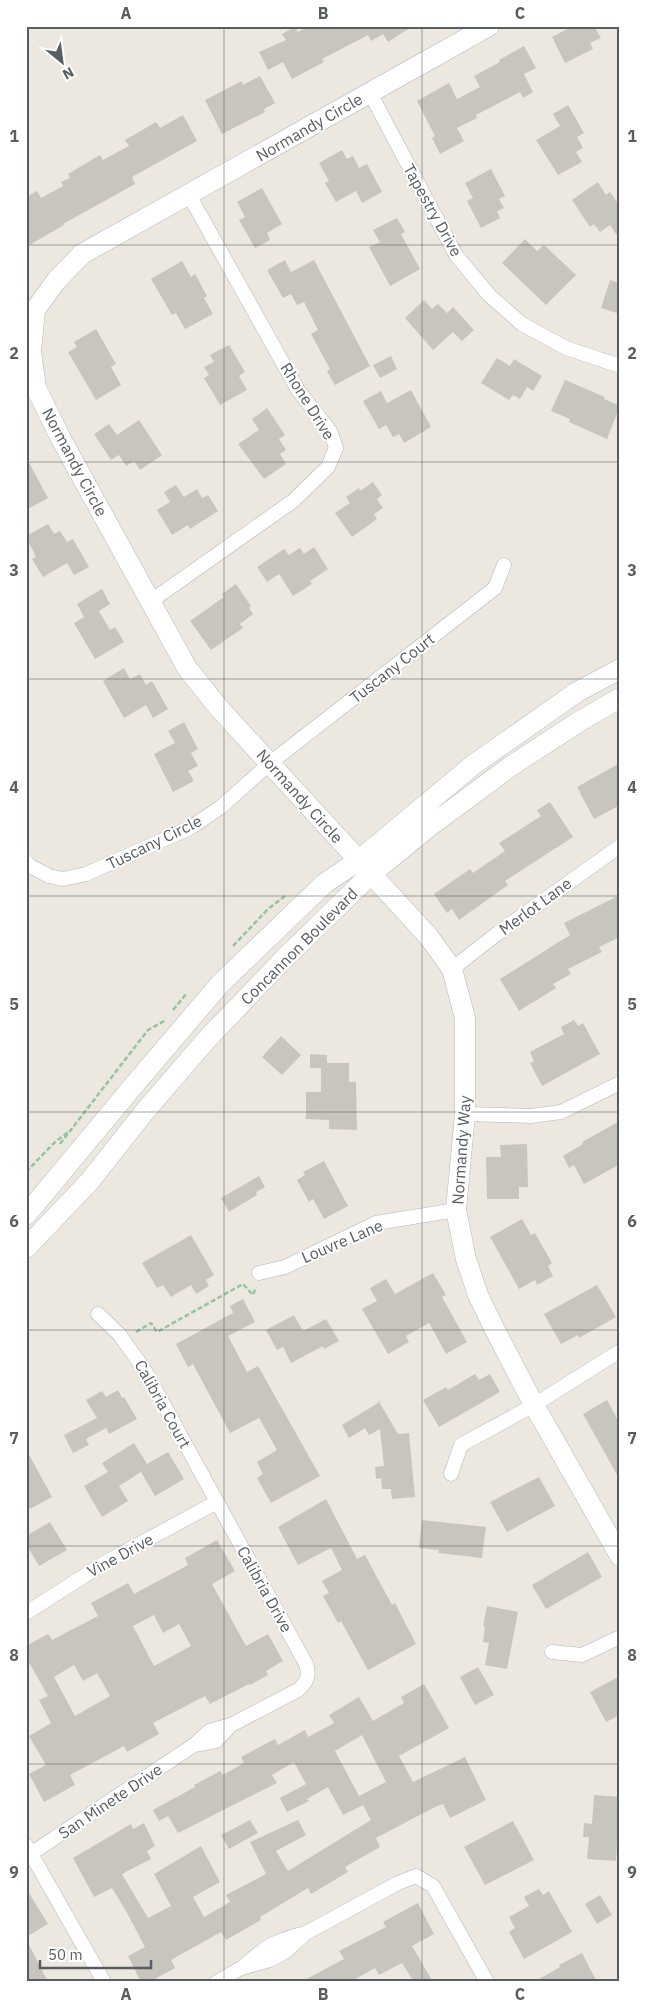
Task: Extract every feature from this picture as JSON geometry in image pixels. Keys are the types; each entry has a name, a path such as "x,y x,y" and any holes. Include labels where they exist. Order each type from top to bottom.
{"street":[{"name":"Normandy Circle","path":"365,868 218,707 187,668 61,439 36,388 31,352 31,310 82,254 489,26"},
{"name":"Tapestry Drive","path":"370,93 456,255 489,295 529,328 566,348 620,366"},
{"name":"Rhone Drive","path":"151,600 293,501 328,467 336,448 330,432 298,390 189,195"},
{"name":"Tuscany Court","path":"270,763 495,588 504,565"},
{"name":"Concannon Boulevard","path":"26,1248 89,1182 146,1110 208,1038 284,959 365,868 473,765 577,692 620,669"},
{"name":"Concannon Boulevard","path":"26,1215 128,1091 220,984 325,883 365,868 430,826 511,766 580,721 620,698"},
{"name":"Tuscany Circle","path":"26,861 28,865 48,876 62,879 86,874 190,828 221,807 270,763"},
{"name":"Merlot Lane","path":"452,969 498,933 620,846"},
{"name":"Normandy Way","path":"365,868 429,937 452,969 465,1018 465,1114 456,1210 466,1258 478,1296 534,1405 620,1556"},
{"path":"465,1114 532,1116 561,1112 620,1083"},
{"name":"Louvre Lane","path":"259,1273 284,1267 376,1223 456,1210"},
{"name":"Calibria Court","path":"98,1314 124,1340 144,1368 217,1502"},
{"path":"451,1474 461,1445 534,1405 620,1352"},
{"name":"Vine Drive","path":"26,1613 106,1562 217,1502"},
{"name":"Calibria Drive","path":"217,1502 306,1664 308,1678"},
{"path":"552,1652 582,1655 620,1637"},
{"name":"San Minete Drive","path":"28,1852 194,1745 216,1741 231,1725 298,1690 308,1678"},
{"path":"28,1852 104,1982"},
{"path":"217,1982 241,1968 263,1949 279,1940 306,1933 412,1877 422,1878 433,1886 487,1982"}],"path":[{"path":"55,1152 113,1074"},
{"path":"26,1172 54,1143 72,1129"},
{"path":"124,1340 151,1323 156,1332 243,1284 253,1295"}],"building":[{"path":"309,26 413,26 388,42 383,34 371,41 368,35 322,59 324,62 292,79 283,62 268,70 259,52 286,40 282,34 295,27 298,32"},
{"path":"573,26 594,26 601,38 590,43 593,49 565,63 552,37"},
{"path":"524,46 536,68 524,74 533,92 523,98 520,92 476,115 477,118 457,128 464,141 440,154 432,138 435,136 417,101 449,83 457,99 480,87 474,76"},
{"path":"260,76 275,103 264,109 265,112 222,134 205,100 242,81 243,85"},
{"path":"568,105 584,133 577,137 583,148 576,152 582,162 558,175 536,140 560,126 553,114"},
{"path":"183,115 197,141 132,177 135,184 26,247 26,197 37,191 41,198 63,186 61,182 70,178 68,174 100,155 103,160 129,146 125,140 156,122 160,128"},
{"path":"342,150 347,159 353,156 359,168 367,164 382,192 362,203 356,191 336,202 325,183 329,181 319,163"},
{"path":"491,169 505,196 499,199 504,208 497,211 500,218 481,228 467,201 473,198 465,183"},
{"path":"598,182 606,195 610,192 620,206 620,240 610,225 600,232 594,224 590,227 572,200"},
{"path":"262,188 282,224 267,233 270,240 255,248 239,220 245,217 237,202"},
{"path":"397,218 405,232 401,234 420,269 390,286 369,247 380,242 373,230"},
{"path":"525,239 537,251 544,245 576,275 546,305 502,263"},
{"path":"285,260 291,272 314,260 370,366 335,385 327,371 330,369 311,334 318,330 304,302 297,305 291,294 283,298 267,270"},
{"path":"182,261 191,277 195,274 207,296 204,298 213,314 185,329 176,313 172,315 151,279"},
{"path":"610,280 620,283 620,314 601,308"},
{"path":"424,300 432,309 438,304 447,313 453,307 474,330 462,341 453,332 433,350 405,318"},
{"path":"96,329 116,364 111,367 121,385 96,400 68,352 77,347 74,342"},
{"path":"229,345 245,372 239,376 247,390 220,405 204,378 209,375 204,367 214,362 210,355"},
{"path":"391,356 397,369 380,378 373,365"},
{"path":"497,358 510,366 514,359 542,376 533,391 527,387 520,399 513,395 509,400 481,383"},
{"path":"565,380 605,397 604,399 620,406 607,439 569,422 570,419 551,411"},
{"path":"411,390 431,427 404,443 399,434 393,437 386,425 379,429 363,401 381,391 387,403"},
{"path":"267,408 285,435 279,439 286,450 280,454 286,464 264,479 238,444 259,430 252,419"},
{"path":"139,420 162,455 140,470 134,461 126,466 119,455 111,460 94,434 109,424 117,435"},
{"path":"26,457 48,498 26,510"},
{"path":"373,482 382,495 377,499 383,508 374,514 377,519 352,537 335,513 350,503 346,497 359,488 360,491"},
{"path":"176,485 184,497 197,489 202,498 208,495 218,511 190,529 188,525 172,535 157,510 170,502 164,492"},
{"path":"48,524 54,534 60,531 67,542 73,539 89,567 74,575 67,563 43,577 32,559 36,557 26,536"},
{"path":"314,547 328,569 310,581 312,584 293,596 279,574 267,582 257,567 284,549 289,555 300,548 304,554"},
{"path":"236,584 251,606 249,608 253,614 240,624 243,628 211,650 190,621 224,597 222,594"},
{"path":"102,589 110,604 99,611 110,630 115,627 124,642 95,659 74,623 84,617 77,604"},
{"path":"124,668 130,679 140,674 146,685 152,681 168,709 153,718 146,705 124,718 103,681"},
{"path":"184,722 198,749 191,753 198,766 188,771 194,781 173,792 154,754 175,743 168,731"},
{"path":"620,763 620,805 594,819 577,787"},
{"path":"550,802 573,837 505,881 508,885 459,920 452,909 447,913 434,894 470,869 473,873 505,851 499,843 541,816 537,810"},
{"path":"620,895 620,937 599,947 602,952 568,969 571,974 553,984 556,988 519,1011 500,979 570,935 564,923"},
{"path":"574,1020 578,1026 583,1023 600,1054 542,1086 530,1063 534,1061 530,1052 564,1034 561,1027"},
{"path":"281,1036 301,1055 282,1075 262,1057"},
{"path":"310,1054 327,1055 327,1063 349,1063 349,1082 356,1082 357,1130 329,1129 329,1120 306,1119 306,1092 321,1092 321,1068 310,1068"},
{"path":"620,1121 620,1164 584,1184 574,1165 569,1168 563,1156 583,1144 582,1142"},
{"path":"527,1144 528,1187 519,1187 519,1199 487,1199 486,1157 501,1157 500,1145"},
{"path":"324,1161 348,1206 324,1219 313,1199 309,1202 297,1180 305,1175 303,1172"},
{"path":"259,1176 265,1187 256,1192 257,1195 229,1212 221,1198"},
{"path":"522,1219 531,1235 535,1233 552,1263 548,1266 553,1276 537,1285 535,1280 519,1289 490,1237"},
{"path":"191,1235 214,1275 206,1280 209,1286 196,1294 191,1285 171,1297 163,1285 157,1288 142,1263"},
{"path":"433,1273 446,1295 442,1297 467,1342 446,1354 429,1323 406,1336 409,1342 388,1354 362,1309 377,1301 370,1288 386,1279 395,1294"},
{"path":"597,1285 616,1317 579,1338 578,1335 561,1344 544,1314"},
{"path":"243,1299 255,1322 228,1336 247,1372 258,1366 320,1476 271,1503 257,1478 263,1474 257,1462 277,1450 259,1418 230,1433 193,1364 188,1367 176,1344 233,1313 230,1306"},
{"path":"294,1315 303,1331 326,1319 339,1341 324,1349 323,1346 291,1363 283,1347 277,1350 266,1330"},
{"path":"475,1374 479,1380 490,1374 500,1392 439,1427 423,1400 446,1387 448,1390"},
{"path":"118,1390 137,1419 109,1434 106,1428 86,1439 89,1445 73,1453 64,1435 97,1418 86,1400 102,1391 106,1397"},
{"path":"378,1400 398,1434 409,1433 415,1497 392,1499 391,1489 382,1489 381,1478 376,1479 375,1467 384,1466 380,1429 369,1435 365,1428 349,1438 342,1425 378,1403"},
{"path":"607,1400 620,1424 620,1480 583,1414"},
{"path":"134,1443 147,1464 168,1452 184,1479 155,1496 141,1472 119,1486 128,1501 102,1517 84,1486 108,1472 102,1463"},
{"path":"26,1449 52,1497 26,1511"},
{"path":"539,1477 555,1506 507,1532 490,1502"},
{"path":"326,1499 357,1559 365,1555 392,1605 395,1603 416,1644 368,1670 341,1621 338,1623 323,1596 329,1593 322,1581 342,1570 331,1548 298,1565 278,1527"},
{"path":"422,1520 486,1527 482,1558 438,1553 439,1550 419,1548"},
{"path":"50,1522 67,1550 39,1566 26,1544 26,1536"},
{"path":"217,1540 235,1571 212,1584 246,1646 268,1634 283,1661 266,1671 268,1675 250,1685 210,1704 205,1696 153,1723 159,1734 127,1752 124,1746 70,1775 75,1785 44,1802 29,1774 46,1765 29,1736 51,1723 39,1700 48,1696 26,1657 26,1646 48,1634 52,1640 98,1616 91,1603 128,1583 134,1594 188,1565 185,1558","holes":["154,1615 163,1633 179,1624 191,1646 154,1666 133,1626","74,1665 83,1681 97,1673 110,1696 75,1716 54,1677"]},
{"path":"588,1552 602,1577 546,1609 532,1585"},
{"path":"487,1606 518,1612 507,1669 485,1665 489,1643 483,1642 485,1627 483,1626"},
{"path":"478,1667 494,1695 475,1705 460,1677"},
{"path":"620,1676 620,1715 606,1722 590,1692"},
{"path":"424,1684 449,1728 399,1756 413,1782 465,1757 486,1800 450,1818 443,1804 376,1838 380,1847 345,1867 348,1872 311,1894 308,1888 260,1917 261,1920 226,1940 221,1932 171,1960 175,1968 149,1982 141,1982 128,1956 145,1947 126,1911 112,1888 94,1897 73,1858 131,1824 133,1829 144,1823 155,1846 147,1851 151,1859 122,1874 148,1918 171,1906 154,1874 201,1846 220,1882 193,1897 204,1917 230,1902 226,1895 266,1874 250,1842 298,1820 306,1835 276,1851 288,1871 371,1820 363,1805 343,1815 328,1787 307,1799 309,1801 287,1812 280,1798 306,1784 294,1762 272,1775 277,1783 178,1833 168,1816 159,1821 153,1810 220,1771 223,1775 244,1763 241,1757 275,1739 278,1745 305,1730 308,1737 334,1723 329,1715 359,1697 373,1721 404,1703 401,1697","holes":["362,1735 386,1782 359,1796 335,1751"]},
{"path":"594,1795 620,1797 616,1861 587,1859 589,1837 583,1837 584,1823 592,1824"},
{"path":"250,1820 258,1833 229,1849 221,1835"},
{"path":"513,1821 534,1860 485,1885 464,1847"},
{"path":"26,1888 48,1924 26,1937"},
{"path":"539,1889 543,1895 549,1891 572,1932 524,1959 509,1932 515,1928 509,1917 529,1906 524,1897"},
{"path":"600,1895 612,1915 597,1924 585,1904"},
{"path":"418,1903 434,1934 412,1946 433,1982 414,1982 402,1963 379,1975 375,1968 350,1982 301,1982 344,1959 339,1951 386,1927 383,1922"},
{"path":"26,1939 48,1982 31,1982 26,1972"},
{"path":"582,1953 597,1982 534,1982 560,1967 559,1965"}]}
